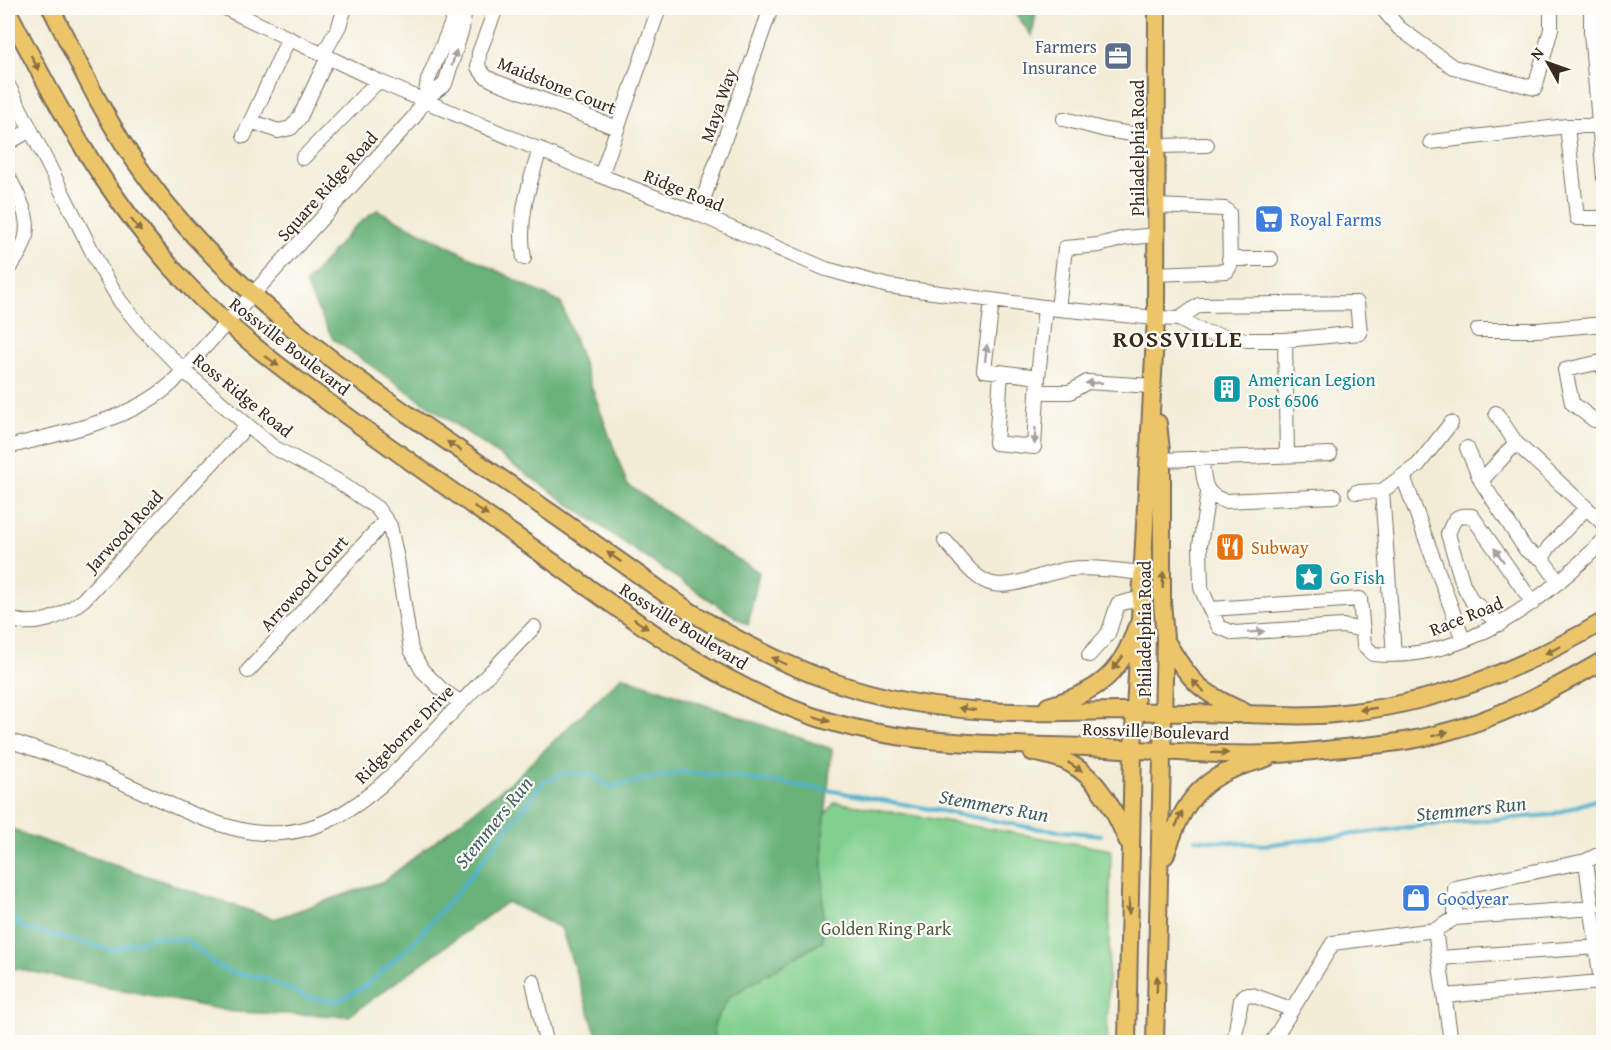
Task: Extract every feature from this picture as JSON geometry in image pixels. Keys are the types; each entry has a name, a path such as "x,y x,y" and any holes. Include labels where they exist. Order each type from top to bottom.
{"main road":[{"name":"Rossville Boulevard","path":"51,8 101,109 141,170 196,238 252,296 303,339 426,428 688,610 745,644 794,668 878,696 924,705 986,711 1164,712 1296,716 1335,714 1383,707 1462,688 1499,675 1562,646 1604,621"},
{"name":"Philadelphia Road","path":"1127,1042 1133,749 1156,318 1157,8"},
{"name":"Rossville Boulevard","path":"8,11 63,116 116,199 166,261 227,323 266,356 392,448 656,634 717,673 796,710 860,730 893,737 938,742 1278,754 1402,742 1471,725 1533,700 1604,660"},
{"name":"Philadelphia Road","path":"1152,391 1162,460 1162,602 1165,638 1155,1042"},
{"path":"1025,713 1080,696 1107,677 1127,651 1142,604"},
{"path":"1165,638 1179,663 1199,687 1210,696 1249,714"},
{"path":"999,744 1062,760 1081,771 1112,806 1130,848"},
{"path":"1159,874 1182,813 1205,785 1233,769 1278,754"}],"street":[{"name":"Ridge Road","path":"225,8 378,81 826,269 888,286 992,301 1179,319"},
{"path":"251,121 278,131 291,128 300,117 345,8"},
{"name":"Square Ridge Road","path":"425,99 428,80 458,8"},
{"name":"Square Ridge Road","path":"8,447 131,411 158,396 184,371 414,117 425,99 445,84 462,29 465,8"},
{"name":"Maidstone Court","path":"495,8 479,53 478,67 485,76 617,128"},
{"path":"602,176 659,8"},
{"name":"Maya Way","path":"698,214 771,8"},
{"path":"1382,8 1399,28 1453,67 1535,88 1551,29 1551,8"},
{"path":"1591,8 1598,58 1599,126 1604,178"},
{"path":"244,136 289,38"},
{"path":"303,158 378,81"},
{"name":"Ross Ridge Road","path":"8,85 111,287 141,327 184,371 273,447 336,480 364,498 377,508 390,525 411,650 422,670 441,689 461,704"},
{"path":"1064,119 1157,142 1207,145"},
{"path":"1431,142 1567,126 1599,126"},
{"path":"1567,126 1577,218 1604,218"},
{"path":"8,143 30,130"},
{"path":"524,258 521,240 525,205 540,149"},
{"path":"8,176 23,210 28,232 19,255 8,269"},
{"path":"1156,206 1224,209 1229,213 1230,266 1227,271 1156,274"},
{"path":"1001,373 996,443 1034,447 1038,377 1065,248 1099,245 1125,238 1156,235"},
{"path":"1229,259 1271,259"},
{"path":"992,301 984,370 1038,377"},
{"path":"1357,303 1360,333 1285,340 1247,340 1203,332 1179,319 1199,305 1357,303"},
{"path":"1478,330 1538,330 1604,324"},
{"path":"1285,340 1287,455"},
{"path":"1604,370 1601,362 1565,370 1572,403 1594,420 1604,417"},
{"path":"1037,392 1070,392 1087,382 1152,391"},
{"path":"1496,413 1516,443 1604,524"},
{"path":"1356,492 1382,490 1419,465 1450,423"},
{"name":"Jarwood Road","path":"8,619 30,624 44,621 69,610 83,600 247,426"},
{"path":"1481,481 1516,443"},
{"path":"1467,448 1481,481 1526,550 1542,559 1559,582"},
{"path":"1162,460 1330,454"},
{"path":"1201,458 1208,493 1200,545 1201,588 1219,627 1234,633 1343,626 1363,630"},
{"path":"1403,476 1463,640"},
{"path":"1210,609 1360,599 1364,645 1373,654 1390,655 1382,490"},
{"path":"1208,493 1214,498 1225,501 1334,496"},
{"path":"1542,559 1549,547 1586,508"},
{"path":"1500,624 1472,601 1463,584 1448,534 1454,519 1461,515 1472,516 1533,603"},
{"name":"Arrowood Court","path":"248,671 386,520"},
{"name":"Race Road","path":"1390,655 1425,651 1463,640 1500,624 1533,603 1604,540"},
{"path":"945,541 977,575 992,584 1011,583 1074,568 1144,573"},
{"path":"1089,656 1108,634 1118,604 1142,604"},
{"name":"Ridgeborne Drive","path":"8,740 53,754 209,821 263,834 287,833 343,813 384,784 534,627"},
{"path":"1455,918 1455,888 1586,861 1604,852"},
{"path":"1586,861 1604,1008"},
{"path":"1272,1042 1333,943 1436,930 1455,918 1593,908"},
{"path":"1436,930 1451,1042"},
{"path":"1440,958 1597,947"},
{"path":"533,981 546,1042"},
{"path":"1445,996 1600,982"},
{"path":"1234,1042 1241,1000 1245,995 1252,995 1291,1010"}],"green space":[{"path":"1011,8 1037,8 1032,36"},
{"path":"377,210 561,303 627,484 710,543 759,572 748,625 639,553 333,339 305,284 353,228"},
{"path":"622,676 832,749 823,838 823,941 729,997 714,1024 715,1042 599,1042 561,928 507,902 349,1016 233,1012 8,967 8,827 274,919 384,881 512,781"},
{"name":"Golden Ring Park","path":"835,802 1111,850 1107,1042 649,1042"}],"waterway":[{"name":"Stemmers Run","path":"8,912 23,928 112,950 152,937 186,940 216,965 233,973 263,978 309,998 338,1001 367,985 413,943 461,888 544,782 567,772 594,776 608,787 682,772 729,776 822,789 1033,828 1101,835"},
{"name":"Stemmers Run","path":"1195,839 1264,845 1428,825 1550,815 1604,797"}],"place":[{"name":"Farmers Insurance","path":"1118,56"},
{"name":"Royal Farms","path":"1269,219"},
{"name":"American Legion Post 6506","path":"1227,389"},
{"name":"Subway","path":"1230,547"},
{"name":"Go Fish","path":"1309,577"},
{"name":"Goodyear","path":"1416,898"}],"district":[{"name":"ROSSVILLE","path":"1178,338"}]}
